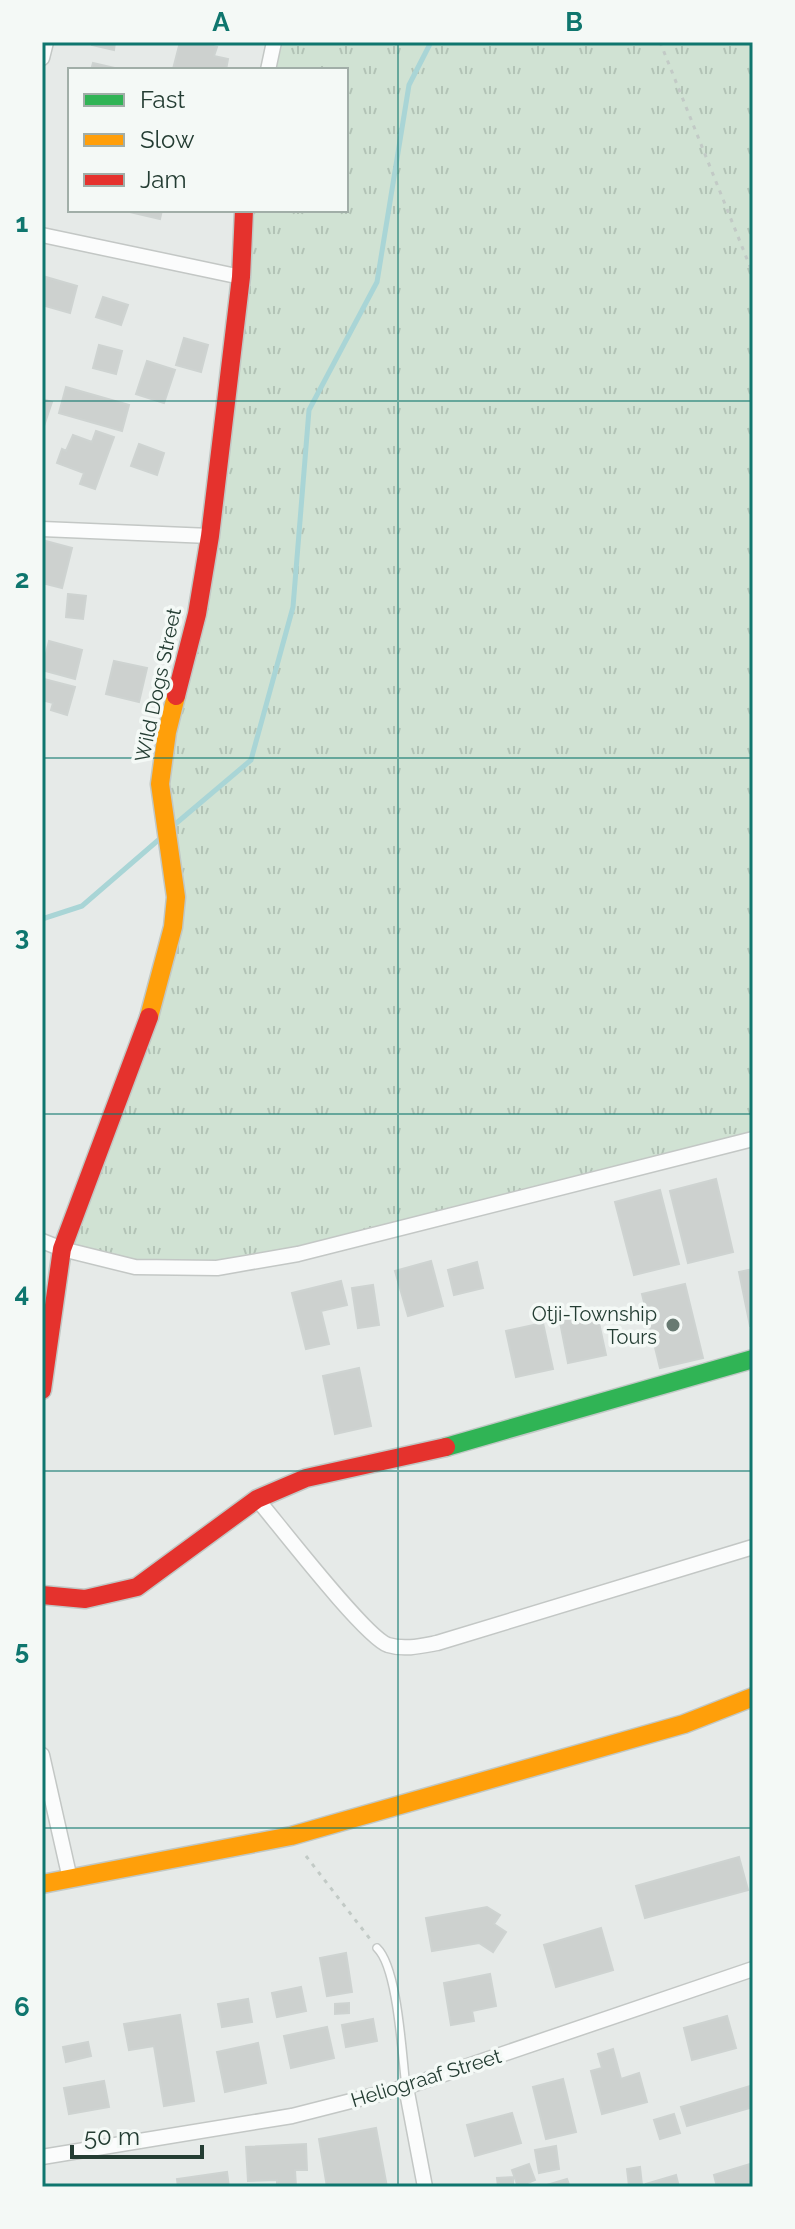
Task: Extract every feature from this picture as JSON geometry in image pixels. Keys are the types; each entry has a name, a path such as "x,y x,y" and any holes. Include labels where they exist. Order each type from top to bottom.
{"main road":[{"name":"Wild Dogs Street","path":"42,1390 62,1249 144,1035 173,927 176,897 173,863 160,784 167,732 197,614 210,536 241,277 244,212"},
{"path":"42,1595 85,1599 137,1587 257,1499 306,1478 420,1454 753,1359"},
{"path":"42,1884 291,1836 684,1724 753,1697"}],"street":[{"path":"42,58 46,42"},
{"path":"268,68 274,42"},
{"path":"42,235 241,277"},
{"path":"42,529 210,536"},
{"path":"42,1241 135,1267 217,1268 298,1254 753,1139"},
{"path":"257,1499 364,1627 386,1645 407,1648 437,1643 753,1547"},
{"path":"42,1755 70,1879"},
{"name":"Heliograaf Street","path":"42,2157 292,2116 406,2087 753,1969"},
{"path":"406,2087 425,2187"}],"lane":[{"path":"377,1948 384,1955 393,1983 406,2087"}],"path":[{"path":"660,42 753,274"},
{"path":"291,1836 377,1948"}],"green space":[{"path":"274,42 753,42 753,1139 217,1268 135,1267 62,1249 173,926 160,784 197,614 244,212 348,212 348,68 268,68"}],"building":[{"path":"92,42 115,42 114,50 92,45"},
{"path":"180,42 199,42 217,47 214,56 228,59 226,68 173,68"},
{"path":"93,63 115,68 92,68"},
{"path":"130,212 162,212 160,219"},
{"path":"46,277 77,286 70,313 42,305"},
{"path":"103,297 128,305 121,325 96,317"},
{"path":"184,338 208,345 201,372 176,365"},
{"path":"99,345 122,351 116,374 93,368"},
{"path":"147,361 175,370 164,403 136,394"},
{"path":"66,387 129,405 122,431 59,413"},
{"path":"42,399 52,402 42,432"},
{"path":"96,431 114,437 95,489 80,484 84,473 57,463 62,449 66,451 73,435 92,442"},
{"path":"139,444 164,453 157,475 131,466"},
{"path":"42,540 72,548 62,588 42,583"},
{"path":"68,594 86,596 83,619 66,617"},
{"path":"49,641 82,650 75,679 42,670"},
{"path":"114,661 147,668 139,702 106,694"},
{"path":"44,679 75,687 67,715 51,710 53,703 42,700"},
{"path":"716,1179 733,1252 688,1263 670,1191"},
{"path":"660,1190 679,1264 634,1275 615,1202"},
{"path":"431,1261 443,1306 408,1316 395,1271"},
{"path":"477,1262 483,1288 454,1295 448,1270"},
{"path":"753,1269 753,1326 750,1326 739,1272"},
{"path":"341,1281 347,1305 321,1311 329,1344 306,1349 292,1293"},
{"path":"685,1284 703,1358 660,1368 642,1294"},
{"path":"373,1285 379,1325 358,1328 352,1288"},
{"path":"596,1309 606,1355 568,1363 559,1317"},
{"path":"543,1323 553,1369 516,1377 506,1331"},
{"path":"359,1368 371,1426 335,1434 323,1376"},
{"path":"739,1857 748,1890 645,1918 636,1886"},
{"path":"487,1907 500,1915 494,1924 506,1932 493,1952 479,1943 432,1951 426,1918"},
{"path":"601,1928 613,1970 556,1987 544,1945"},
{"path":"346,1953 352,1992 327,1996 320,1958"},
{"path":"490,1974 496,2006 472,2011 474,2021 451,2025 444,1983"},
{"path":"301,1987 306,2011 277,2017 272,1993"},
{"path":"248,1999 252,2022 222,2027 218,2004"},
{"path":"349,2003 349,2013 335,2014 335,2004"},
{"path":"180,2015 194,2101 164,2106 154,2046 129,2050 124,2024"},
{"path":"727,2016 736,2048 692,2060 684,2028"},
{"path":"373,2019 377,2041 346,2047 342,2025"},
{"path":"327,2027 334,2058 291,2068 284,2036"},
{"path":"88,2042 91,2056 66,2062 63,2047"},
{"path":"258,2043 266,2083 225,2092 217,2052"},
{"path":"613,2049 621,2079 639,2073 647,2102 602,2114 591,2071 602,2068 598,2054"},
{"path":"563,2079 576,2132 546,2139 533,2087"},
{"path":"104,2081 109,2107 69,2114 64,2088"},
{"path":"750,2086 753,2107 687,2126 681,2107"},
{"path":"512,2113 521,2143 475,2156 467,2125"},
{"path":"674,2114 680,2133 660,2139 654,2120"},
{"path":"376,2128 387,2187 327,2187 319,2139"},
{"path":"306,2144 307,2170 295,2170 296,2187 277,2187 277,2180 248,2181 246,2147"},
{"path":"556,2146 559,2169 539,2173 535,2150"},
{"path":"753,2163 753,2187 717,2187 714,2175"},
{"path":"529,2164 535,2180 518,2187 512,2170"},
{"path":"640,2167 642,2185 629,2186 627,2169"},
{"path":"227,2172 229,2187 178,2187 177,2179"},
{"path":"676,2175 679,2187 647,2187 646,2184"},
{"path":"513,2177 513,2186 498,2186 497,2178"},
{"path":"567,2179 570,2187 540,2187"}],"waterway":[{"path":"173,826 251,760 293,607 309,410 377,282 409,85 431,42"},
{"path":"42,919 82,906 163,836"}],"traffic: fast":[{"path":"446,1447 753,1359"}],"traffic: slow":[{"path":"149,1017 173,927 176,897 160,784 167,732 176,696"},
{"path":"42,1884 291,1836 684,1724 753,1697"}],"traffic: jam":[{"path":"176,696 197,614 210,536 241,277 244,212"},
{"path":"42,1390 62,1249 149,1017"},
{"path":"42,1595 85,1599 137,1587 257,1499 306,1478 446,1447"}],"place":[{"name":"Otji-Township Tours","path":"673,1325"}]}
